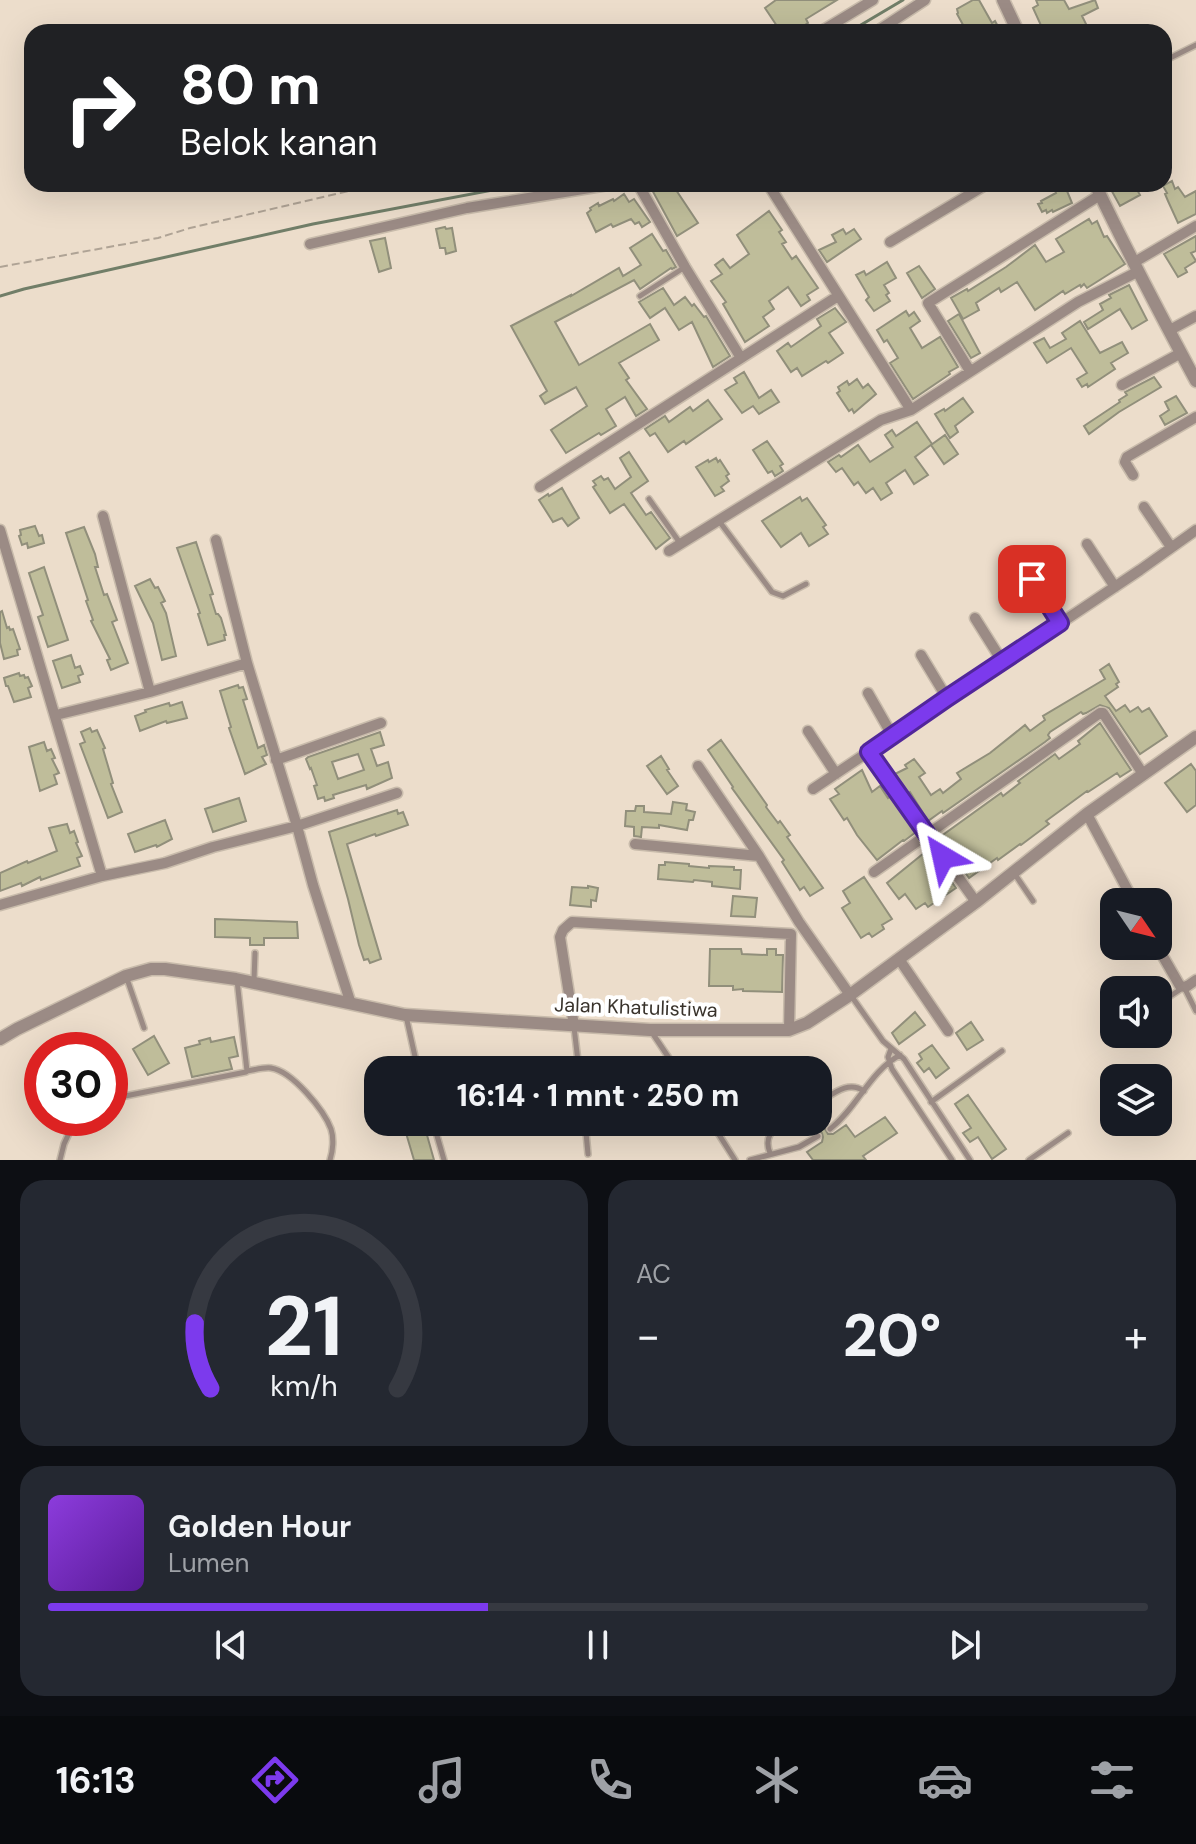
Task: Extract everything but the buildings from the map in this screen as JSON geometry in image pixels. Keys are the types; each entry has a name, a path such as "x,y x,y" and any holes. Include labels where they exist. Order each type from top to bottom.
{"street":[{"path":"833,24 873,0"},
{"path":"888,24 925,0"},
{"path":"1003,0 1014,24"},
{"path":"310,244 467,208 565,192"},
{"path":"643,192 741,358"},
{"path":"773,192 911,410"},
{"path":"890,242 974,192"},
{"path":"970,371 928,303 1094,192"},
{"path":"1098,192 1196,381"},
{"path":"669,551 881,420 911,410 1196,226"},
{"path":"540,487 838,296"},
{"path":"1170,330 1196,316"},
{"path":"1122,385 1181,353"},
{"path":"1133,475 1125,462 1127,457 1196,417"},
{"path":"1144,507 1171,547"},
{"path":"103,516 150,692"},
{"path":"0,530 102,876"},
{"path":"813,789 1196,530"},
{"path":"216,540 247,663 351,1004"},
{"path":"1087,544 1115,587"},
{"path":"1032,579 1060,623"},
{"path":"975,618 1002,661"},
{"path":"921,655 947,698"},
{"path":"56,715 150,692 247,663"},
{"path":"868,693 892,735"},
{"path":"874,872 1100,713 1103,713 1143,774"},
{"path":"276,760 381,723"},
{"path":"808,731 836,774"},
{"name":"Jalan Khatulistiwa","path":"0,1039 126,976 151,969 254,982 405,1015 650,1030 789,1030 807,1023 850,995 976,902 1087,814 1196,737"},
{"path":"869,752 976,902"},
{"path":"698,766 850,995"},
{"path":"0,905 297,826 397,793"},
{"path":"1087,814 1127,888"},
{"path":"635,844 759,856"},
{"path":"574,1026 560,937 572,922 791,934"},
{"path":"789,1030 791,934 799,922"},
{"path":"899,959 948,1031"},
{"path":"1165,960 1178,984 1184,987 1196,980"}],"lane":[{"path":"1172,57 1196,45"},
{"path":"640,296 685,267"},
{"path":"649,499 681,544"},
{"path":"719,520 772,592 783,596 806,584"},
{"path":"1014,872 1033,901"},
{"path":"254,982 255,953"},
{"path":"126,976 144,1028"},
{"path":"236,979 247,1071"},
{"path":"1172,995 1184,987 1196,1011"},
{"path":"850,995 891,1049 900,1055 970,1160"},
{"path":"405,1015 415,1056"},
{"path":"574,1026 577,1056"},
{"path":"650,1030 668,1056"},
{"path":"891,1049 888,1061 952,1160"},
{"path":"931,1102 1002,1051"},
{"path":"832,1127 846,1115 888,1061 900,1055"},
{"path":"128,1095 272,1067 293,1079 319,1107 332,1131 330,1160"},
{"path":"832,1095 854,1086 864,1091"},
{"path":"1029,1160 1068,1133"},
{"path":"60,1160 68,1136"},
{"path":"437,1136 444,1160"},
{"path":"586,1136 588,1154"},
{"path":"720,1136 735,1160"},
{"path":"768,1136 770,1153"},
{"path":"750,1160 799,1147 818,1136"}],"path":[{"path":"0,267 158,238 346,192"}],"waterway":[{"path":"862,24 903,0"},
{"path":"0,296 313,224 482,192"}],"route":[{"path":"943,857 869,752 1060,623 1032,579"}]}
